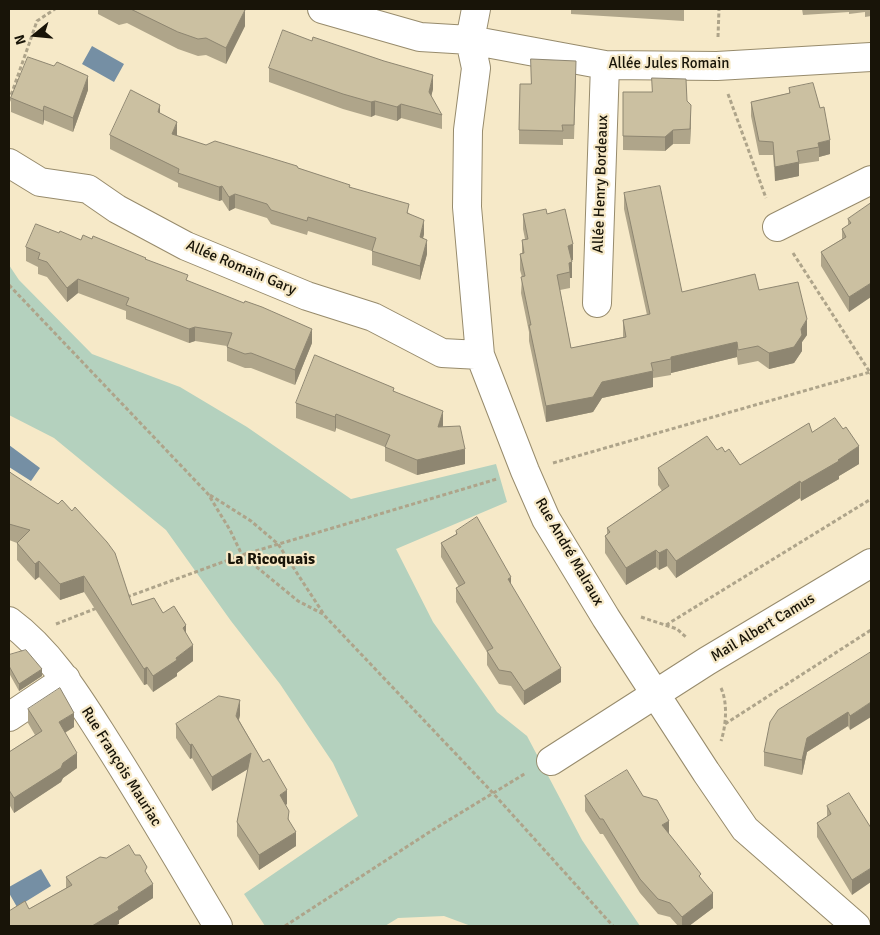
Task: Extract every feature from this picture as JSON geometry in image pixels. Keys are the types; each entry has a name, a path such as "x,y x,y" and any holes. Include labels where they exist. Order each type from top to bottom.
{"street":[{"name":"Allée Jules Romain","path":"322,9 420,37 470,40 604,64 718,66 871,57"},
{"name":"Rue André Malraux","path":"476,9 470,40 476,68 468,130 467,207 480,354 525,471 546,519 606,618 745,830 856,926"},
{"name":"Allée Henry Bordeaux","path":"597,303 604,64"},
{"name":"Allée Romain Gary","path":"9,163 40,182 88,189 117,208 186,246 308,296 373,316 442,353 480,354"},
{"path":"777,227 871,180"},
{"name":"Mail Albert Camus","path":"551,761 707,661 871,563"},
{"name":"Rue François Mauriac","path":"18,628 66,679 118,760 218,926"},
{"path":"9,716 66,679"}],"path":[{"path":"9,101 37,20 55,9"},
{"path":"9,285 208,494 242,554 298,600 323,614"},
{"path":"123,598 242,554 870,372"},
{"path":"208,494 251,521 278,544 323,614 492,792 613,926"},
{"path":"666,625 871,499"},
{"path":"18,628 105,605"},
{"path":"725,724 871,630"},
{"path":"285,926 492,792 551,761"}],"green space":[{"path":"9,265 19,280 92,354 180,387 247,427 351,499 496,464 507,502 396,549 433,622 497,712 527,736 582,840 640,926 471,926 444,916 398,918 385,926 265,926 244,894 358,816 333,763 280,684 231,621 166,530 54,438 9,415"}],"water":[{"path":"92,46 124,64 114,82 82,64"},
{"path":"9,445 40,468 31,481 9,467"},
{"path":"41,869 51,886 17,907 9,893 9,887"}],"building":[{"path":"131,9 245,10 226,48 206,38 198,39 178,32"},
{"path":"283,30 312,41 313,37 433,75 429,92 442,115 401,104 397,107 375,101 371,102 269,68"},
{"path":"28,57 54,66 57,62 88,76 73,118 44,106 43,111 11,98"},
{"path":"531,59 576,61 574,125 562,125 563,131 519,130 520,84 531,84"},
{"path":"652,78 686,79 687,101 691,105 690,129 673,130 665,137 623,136 623,92 652,92"},
{"path":"813,83 820,108 824,107 830,140 818,143 819,147 797,151 799,162 775,167 773,142 759,141 751,102 790,93 789,88"},
{"path":"131,90 160,105 158,112 177,122 172,134 206,145 215,141 297,166 298,168 350,185 349,187 409,204 407,213 424,220 420,237 427,240 420,266 372,251 376,238 308,217 307,221 271,210 267,204 235,194 229,197 222,186 219,187 178,173 179,169 110,135"},
{"path":"660,186 682,292 755,274 759,290 798,282 807,319 801,329 802,335 794,347 769,353 758,346 738,350 737,342 671,357 671,359 651,363 653,371 602,382 593,397 546,406 521,277 525,276 520,254 524,253 522,240 528,239 523,214 546,209 547,214 565,209 573,244 568,246 572,262 569,263 570,272 557,275 571,348 626,337 623,320 650,314 624,193"},
{"path":"871,203 871,283 849,297 821,252 846,237 842,229 851,223 848,219"},
{"path":"36,224 81,240 83,235 92,239 93,236 145,259 188,275 186,280 244,303 245,301 262,307 312,329 295,370 251,353 245,354 227,347 232,333 195,327 189,329 126,305 129,298 78,279 67,288 47,262 38,259 40,253 26,247"},
{"path":"315,355 394,388 393,391 443,411 438,427 460,426 465,449 417,460 385,447 390,435 336,414 335,417 296,403"},
{"path":"835,418 843,429 846,427 859,446 839,461 801,483 800,481 676,561 667,549 659,553 656,550 626,568 605,536 610,532 607,528 669,486 658,468 707,436 717,450 722,447 725,452 729,449 740,465 809,423 812,432"},
{"path":"9,471 58,504 62,500 72,511 75,507 115,553 132,605 154,598 163,613 174,606 186,625 183,628 193,645 176,658 177,660 153,676 147,667 144,669 84,576 60,584 39,561 35,564 17,543 30,530 9,524"},
{"path":"477,517 511,577 508,579 561,668 524,691 511,672 499,670 487,651 493,648 456,588 465,583 441,543 457,534 456,531"},
{"path":"26,650 42,669 19,684 9,666 9,655"},
{"path":"871,652 871,702 850,716 848,712 807,738 802,760 764,752 770,722 778,710"},
{"path":"60,688 74,713 59,722 77,753 63,763 61,768 14,798 9,790 9,752 42,731 28,709"},
{"path":"219,696 240,700 236,716 263,762 269,759 287,790 280,795 289,811 288,819 296,832 259,855 237,822 251,753 212,777 192,744 190,745 176,724"},
{"path":"627,770 643,796 657,800 669,821 662,825 701,874 699,876 713,893 682,917 670,903 658,899 640,879 603,819 600,819 585,796"},
{"path":"849,793 871,828 871,868 852,880 817,823 831,814 827,806"},
{"path":"129,845 135,855 140,855 147,867 145,871 153,884 118,907 119,910 92,926 9,926 9,911 25,901 29,909 72,885 66,877 100,857 106,858"}],"district":[{"name":"La Ricoquais","path":"271,560"}]}
